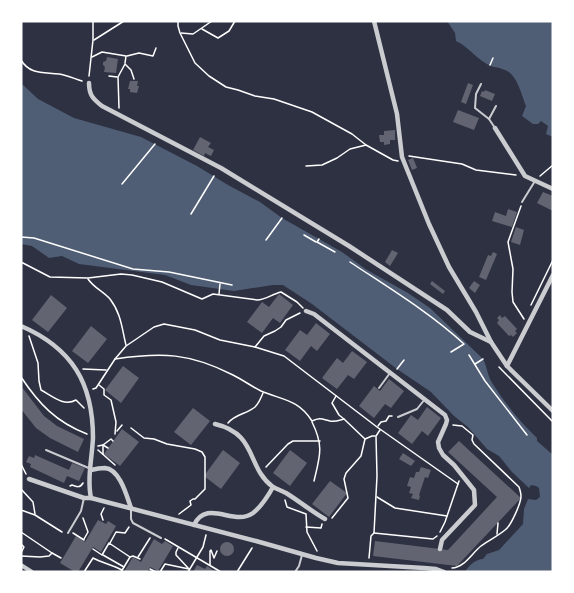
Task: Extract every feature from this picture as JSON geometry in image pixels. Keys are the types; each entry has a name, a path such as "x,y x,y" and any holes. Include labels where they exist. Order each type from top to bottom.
{"street":[{"path":"374,21 397,114 404,160 429,224 449,267 491,342 507,366 553,411"},
{"path":"89,83 89,93 94,100 221,168 349,246 447,310 470,332 491,342"},
{"path":"495,128 525,176 553,189"},
{"path":"507,366 553,275"},
{"path":"306,310 445,415 446,424 438,442 439,448 474,489 475,505 440,538 440,549"},
{"path":"21,326 57,347 74,368 87,392 92,420 89,485 91,498"},
{"path":"215,424 226,426 243,440 273,487 285,493 324,522"},
{"path":"91,470 105,468 117,475 131,508"},
{"path":"29,479 84,498 131,508 302,555 338,563 437,568 444,572"},
{"path":"194,525 202,514 247,516 263,503 273,487"},
{"path":"21,565 33,572"}],"lane":[{"path":"481,84 476,94 475,108 489,119 495,128"},
{"path":"489,119 496,106"},
{"path":"522,202 535,181"},
{"path":"379,388 390,373"},
{"path":"398,417 417,409 425,399"},
{"path":"46,450 91,470"},
{"path":"68,533 81,511 84,498"},
{"path":"131,508 133,523 161,538"},
{"path":"295,572 302,555"}],"path":[{"path":"21,60 25,67 39,73 61,74 89,83 93,21"},
{"path":"93,40 124,21"},
{"path":"178,21 177,26 195,63 226,87 293,104 352,134 366,146 393,160 404,160 413,156 462,164 476,170 525,176"},
{"path":"180,33 193,34 212,21"},
{"path":"202,29 218,38 229,31 235,21"},
{"path":"91,58 102,51 126,56 139,53 153,56 156,48"},
{"path":"120,115 118,77 125,64 126,56"},
{"path":"490,65 493,58"},
{"path":"125,64 131,70 134,79"},
{"path":"109,76 118,77"},
{"path":"122,184 155,144"},
{"path":"306,166 322,165 350,149 366,146"},
{"path":"546,171 553,165"},
{"path":"191,214 214,176"},
{"path":"522,202 508,242 513,269 513,302 525,319"},
{"path":"266,240 282,218"},
{"path":"304,235 335,252"},
{"path":"21,237 34,238 133,269 169,272 232,285"},
{"path":"21,262 50,277 88,278 132,275 162,282 202,299 213,294 264,300 281,292 306,310 286,320 280,327 264,336 255,347"},
{"path":"350,262 418,306 464,344 451,352"},
{"path":"132,275 133,269"},
{"path":"88,278 93,286 111,300 119,314 126,346"},
{"path":"219,295 220,283"},
{"path":"92,390 96,388 126,346 154,327 164,324 195,330 220,340 284,356 377,427 458,484"},
{"path":"28,333 39,367 40,390 62,402 70,403 76,400 87,410"},
{"path":"115,359 142,355 183,356 223,370 264,392 293,402 302,408 312,421 320,441 321,452 314,481"},
{"path":"468,355 527,435"},
{"path":"475,365 483,359"},
{"path":"397,369 404,360"},
{"path":"499,368 553,422"},
{"path":"82,369 108,370"},
{"path":"21,377 49,413 86,434"},
{"path":"98,385 104,389 105,396 111,400 116,422 115,434"},
{"path":"229,420 254,408 264,392"},
{"path":"336,395 332,403 339,415 365,439"},
{"path":"377,427 381,422 386,421 387,417"},
{"path":"312,421 318,418 329,421 345,419"},
{"path":"446,424 462,426 473,435 474,444 519,487 522,495 510,525 481,546 462,565 452,568"},
{"path":"118,467 97,448 112,440 122,425"},
{"path":"131,428 144,438 195,448 205,457 205,489 195,500 190,501 190,505 179,515"},
{"path":"369,559 371,536 374,532 378,476 376,436 380,429"},
{"path":"365,439 376,436"},
{"path":"306,527 321,528 324,522 333,518 348,498 344,479 346,473 361,456 365,439"},
{"path":"265,469 293,441 320,441"},
{"path":"103,445 108,448"},
{"path":"103,445 103,455"},
{"path":"21,464 29,479"},
{"path":"374,532 440,538 461,474"},
{"path":"70,486 78,487 84,482"},
{"path":"21,489 33,502 35,515"},
{"path":"376,496 395,508 447,516"},
{"path":"285,497 287,507 306,514 307,532 317,550"},
{"path":"103,520 101,514 104,508"},
{"path":"21,510 35,515 62,532 73,533 84,540 88,532 81,511"},
{"path":"497,536 498,523"},
{"path":"102,555 116,532 125,533 130,525"},
{"path":"21,532 61,558"},
{"path":"109,543 139,559 152,534"},
{"path":"188,571 202,547 206,534"},
{"path":"161,538 221,572"},
{"path":"21,544 24,547 21,554 40,557 49,556 52,553"},
{"path":"179,547 176,555 188,571"},
{"path":"237,572 253,547"},
{"path":"93,549 122,570"},
{"path":"210,566 210,551 214,558 217,551"},
{"path":"122,570 130,556"},
{"path":"81,570 84,572 93,558 122,570"},
{"path":"160,572 165,564 188,571"},
{"path":"150,569 156,572"}],"water":[{"path":"447,21 553,21 553,137 546,134 548,126 541,121 533,124 522,116 526,106 512,75 505,70 486,64 456,41 455,33"},
{"path":"21,83 38,99 74,118 141,137 197,166 260,202 282,218 342,252 430,308 483,359 491,381 507,404 537,438 537,441 553,455 553,572 465,572 470,565 483,559 487,554 499,550 523,524 524,509 528,499 536,500 540,497 539,488 531,485 529,488 499,456 487,449 468,427 431,392 283,285 234,291 191,285 165,275 79,264 62,256 49,258 32,246 21,244"}],"building":[{"path":"107,57 118,59 116,73 104,72 103,62"},
{"path":"130,81 138,81 137,93 130,92 128,89"},
{"path":"468,83 473,85 466,104 461,102"},
{"path":"485,90 495,94 492,101 480,96"},
{"path":"458,110 479,118 474,130 453,122"},
{"path":"395,130 395,140 390,140 390,144 384,145 384,142 380,142 379,135 384,135 384,131"},
{"path":"200,137 211,143 208,147 214,150 211,156 205,153 204,156 193,150"},
{"path":"413,158 417,168 412,170 408,160"},
{"path":"543,192 553,196 553,211 537,203"},
{"path":"508,209 517,212 512,227 492,221 495,212 506,216"},
{"path":"516,227 524,230 520,245 511,242"},
{"path":"392,250 398,253 390,266 385,262"},
{"path":"493,252 497,254 486,280 479,277 488,255 491,256"},
{"path":"432,281 445,291 443,294 430,284"},
{"path":"474,281 480,285 475,293 469,288"},
{"path":"279,294 293,305 280,323 273,318 262,333 247,322 262,302 269,307"},
{"path":"51,295 67,308 48,332 32,320"},
{"path":"500,315 502,318 505,316 517,329 513,337 509,336 497,323"},
{"path":"316,323 330,334 317,351 311,346 300,361 285,350 300,330 307,335"},
{"path":"91,326 107,339 88,363 72,351"},
{"path":"352,351 367,362 354,379 348,375 337,389 322,378 337,358 343,363"},
{"path":"123,366 139,378 121,403 105,390"},
{"path":"389,379 404,391 391,408 385,404 374,418 359,406 374,386 380,391"},
{"path":"21,386 44,416 57,426 84,439 78,452 36,428 21,409"},
{"path":"427,407 441,418 428,436 422,431 412,444 398,433 411,415 418,420"},
{"path":"193,408 210,421 191,445 174,432"},
{"path":"122,429 139,442 120,466 104,454"},
{"path":"459,441 521,498 457,566 373,556 375,541 448,550 497,497 448,452"},
{"path":"223,450 240,463 221,489 204,476"},
{"path":"290,450 307,463 290,486 273,473"},
{"path":"403,453 415,461 411,466 399,459"},
{"path":"35,455 69,470 72,463 85,468 79,481 67,476 64,483 30,467 31,464 26,462 29,456 34,458"},
{"path":"421,467 431,470 428,478 425,477 419,500 411,498 413,494 409,493 411,487 407,486 410,477 414,478"},
{"path":"330,481 347,493 329,517 312,504"},
{"path":"98,520 106,524 108,521 116,526 101,552 93,547 78,572 60,563 76,536 85,542"},
{"path":"154,539 162,544 165,541 173,546 158,571 150,567 147,572 124,572 133,557 141,562"},
{"path":"227,542 232,544 234,549 232,554 227,556 222,554 220,549 222,544"},
{"path":"197,565 205,569 207,566 216,572 193,572"}]}
